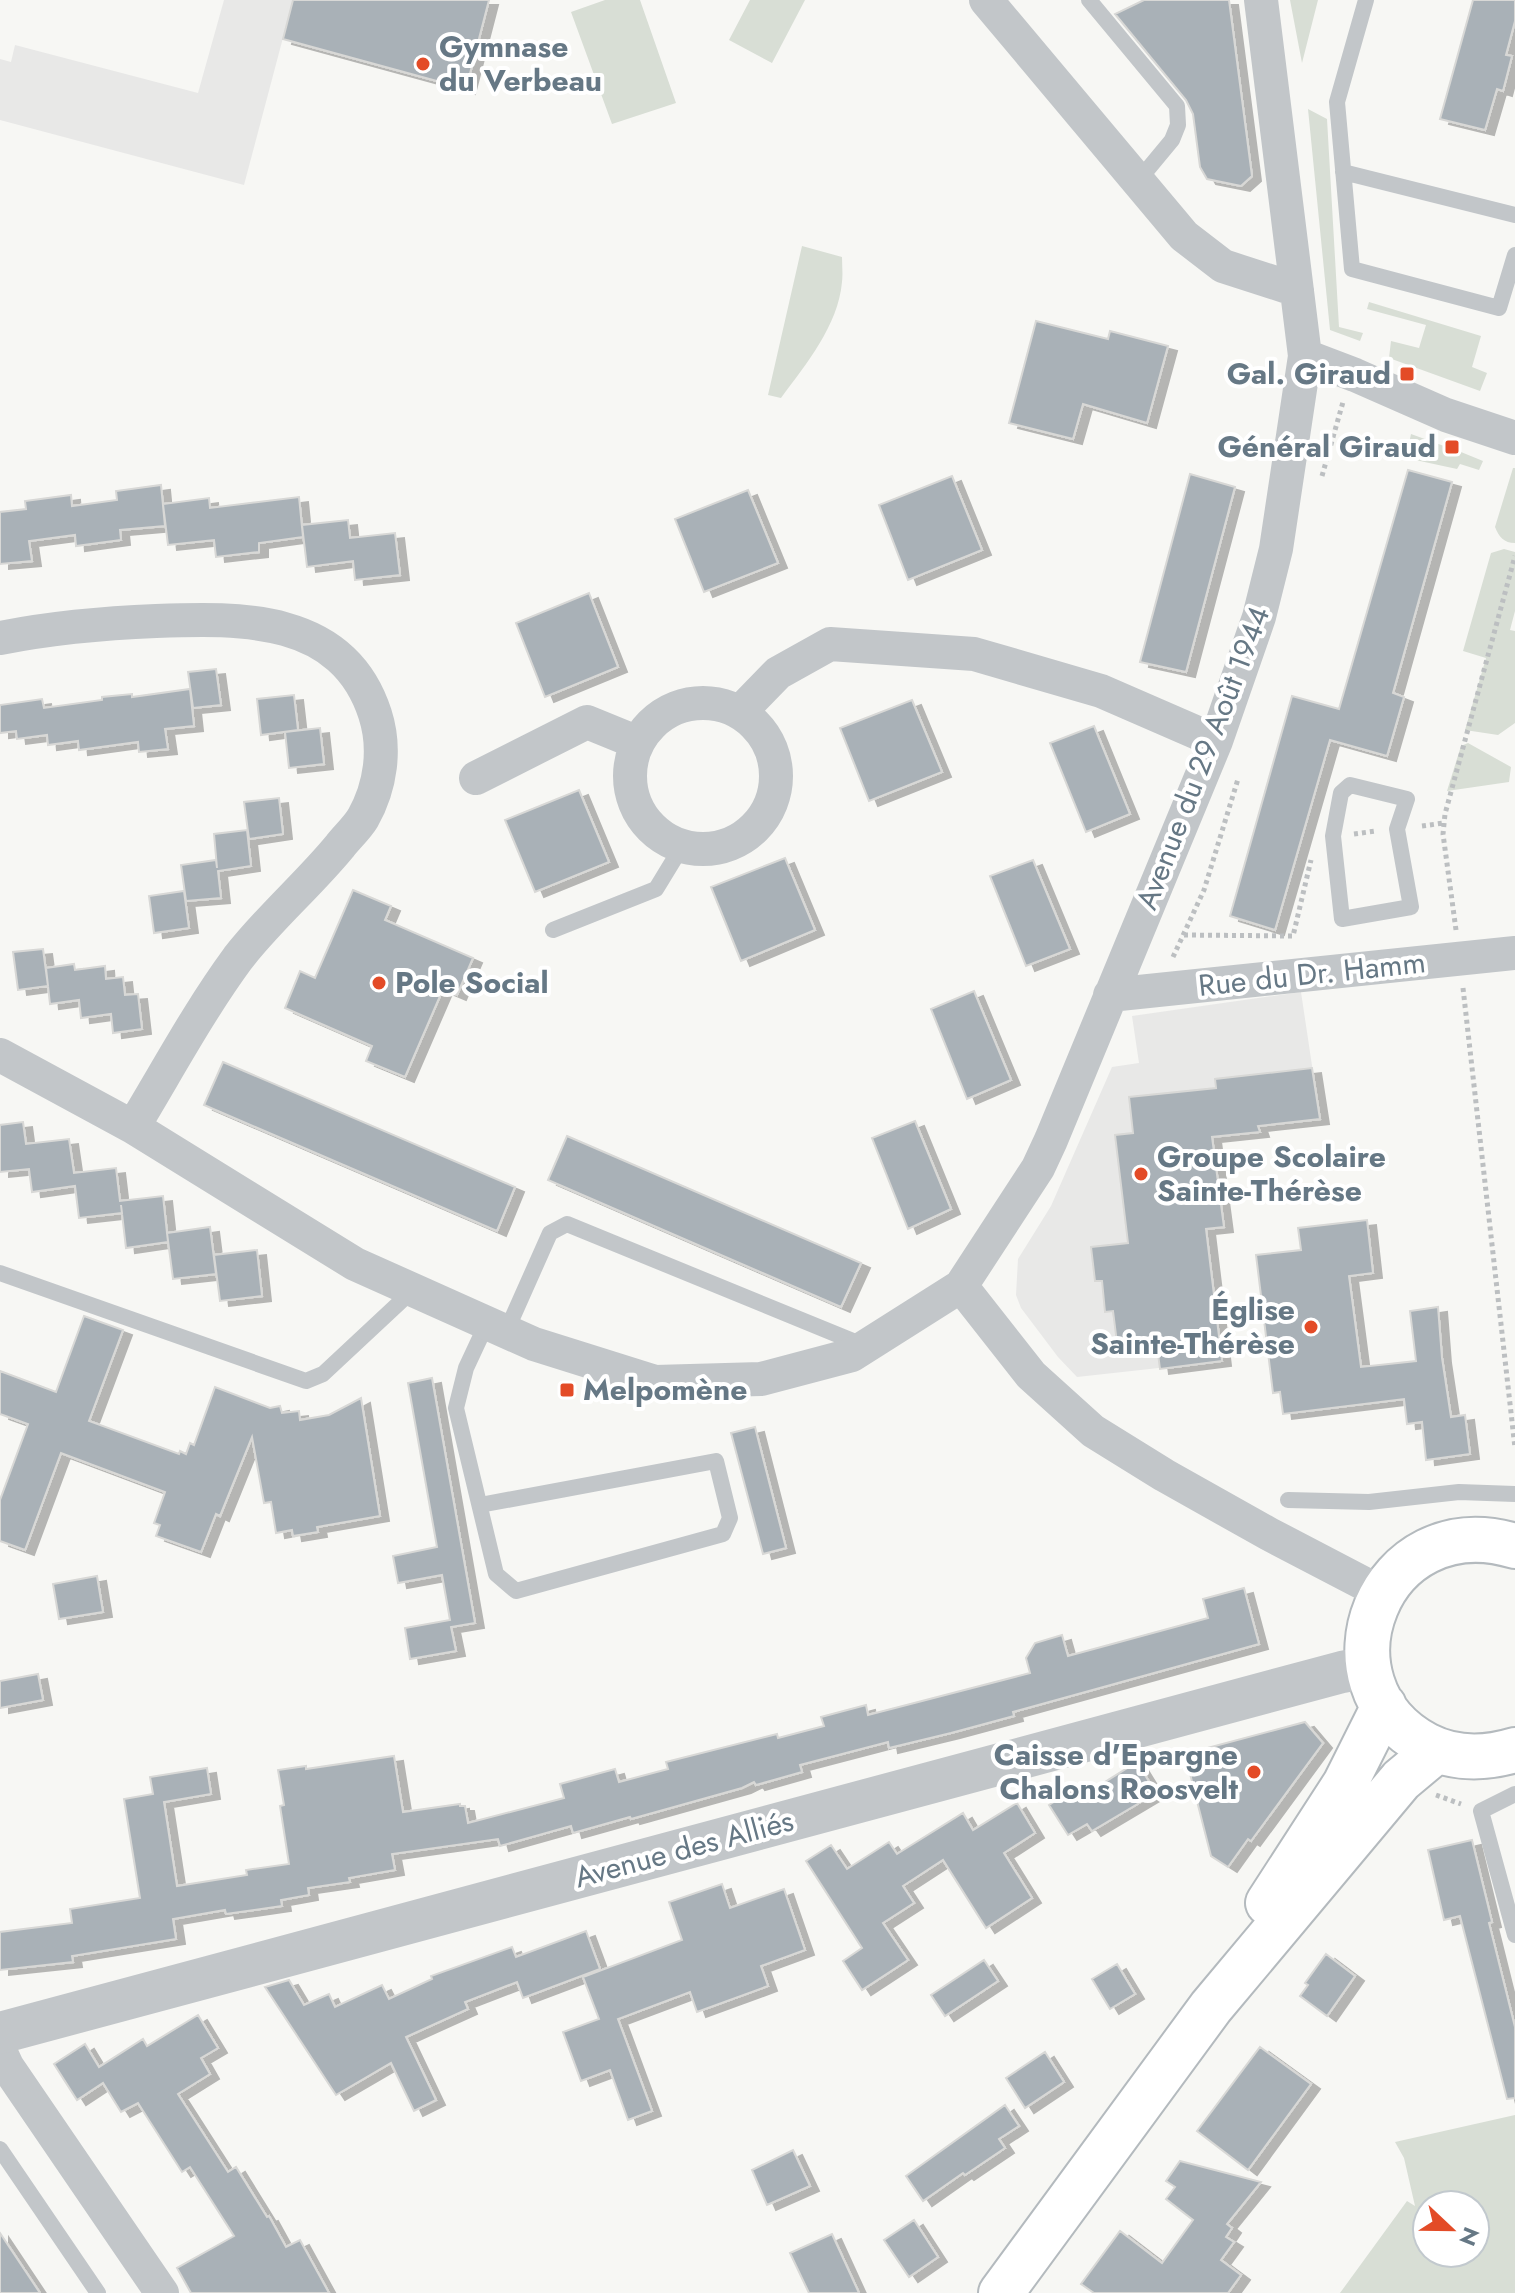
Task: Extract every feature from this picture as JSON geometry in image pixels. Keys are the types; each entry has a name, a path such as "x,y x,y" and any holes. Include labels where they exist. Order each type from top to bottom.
{"main road":[{"path":"1505,1539 1469,1538 1443,1544 1419,1555 1399,1572 1382,1593 1368,1635 1376,1687 1398,1725 1416,1739 1457,1756 1478,1757 1515,1750"},
{"path":"1211,2007 1273,1893 1345,1784 1376,1687"},
{"path":"1001,2293 1211,2007 1401,1780 1437,1750"}],"street":[{"path":"986,0 1184,236 1223,266 1297,290"},
{"name":"Avenue du 29 Août 1944","path":"961,1286 1038,1168 1216,741 1259,617 1276,549 1305,356 1261,0"},
{"path":"1305,356 1446,415 1515,438"},
{"path":"0,638 36,631 132,622 212,619 272,625 320,642 340,657 370,697 380,729 382,756 375,790 362,819 239,957 133,1127"},
{"path":"741,711 778,673 830,644 974,654 1101,691 1216,741"},
{"path":"702,701 741,711 771,743 778,786 761,825 725,849 681,848 645,824 629,784 636,742 664,712 702,701"},
{"path":"476,778 587,722 636,742"},
{"name":"Rue du Dr. Hamm","path":"1110,995 1515,953"},
{"path":"0,1055 133,1127 355,1264 534,1344 655,1382 761,1379 852,1355 961,1286 1031,1375 1093,1431 1269,1534 1382,1593"},
{"name":"Avenue des Alliés","path":"0,2033 1342,1672 1376,1687"},
{"path":"0,2051 7,2066 162,2293"}],"lane":[{"path":"1089,0 1177,106 1178,125 1172,140 1138,181"},
{"path":"1366,0 1337,102 1352,269 1499,308 1515,255"},
{"path":"1343,172 1515,215"},
{"path":"1350,785 1407,799 1397,829 1411,907 1342,919 1333,836 1341,793 1350,785"},
{"path":"553,930 656,889 681,848"},
{"path":"480,1505 716,1461 730,1518 723,1534 516,1591 496,1574 456,1408 466,1368 496,1328 550,1233 567,1224 865,1346"},
{"path":"0,1273 306,1381 323,1374 413,1290"},
{"path":"1288,1500 1369,1502 1459,1492 1515,1494"},
{"path":"1515,1794 1481,1811 1515,1935"},
{"path":"0,2149 98,2293"}],"path":[{"path":"1515,556 1445,814 1443,834 1515,1448"}],"shaded area":[{"path":"224,0 293,0 244,185 0,120 0,59 11,62 15,45 198,93"},
{"path":"605,0 640,0 676,103 612,124 571,12"},
{"path":"750,0 805,0 772,63 729,40"},
{"path":"1290,0 1318,0 1302,63"},
{"path":"1308,109 1327,119 1339,327 1363,333 1360,341 1330,330"},
{"path":"802,246 842,257 842,282 828,329 781,398 768,395"},
{"path":"1369,302 1481,336 1472,367 1487,373 1480,391 1389,358 1391,341 1419,348 1426,325 1367,309"},
{"path":"1411,434 1444,446 1443,449 1459,456 1461,452 1483,461 1479,470 1460,464 1457,469 1406,458"},
{"path":"1513,468 1515,543 1502,539 1495,527"},
{"path":"1504,549 1515,552 1515,611 1510,630 1515,631 1515,723 1498,735 1465,730 1486,658 1463,651 1491,553"},
{"path":"1468,743 1511,767 1509,782 1447,791 1461,746"},
{"name":"Groupe Scolaire Sainte-Thérèse","path":"1301,992 1320,1119 1259,1126 1260,1132 1212,1138 1206,1229 1222,1361 1077,1377 1021,1308 1016,1295 1018,1259 1051,1206 1112,1067 1139,1063 1132,1016"},
{"path":"1515,2115 1515,2293 1340,2293 1407,2201 1411,2204 1411,2269 1491,2269 1491,2189 1411,2189 1404,2158 1395,2142"}],"building":[{"name":"Gymnase du Verbeau","path":"293,0 489,0 466,89 283,39"},
{"path":"1144,0 1229,0 1252,176 1241,186 1207,179 1200,167 1193,114 1186,100 1115,14"},
{"path":"1473,0 1515,0 1515,21 1506,55 1512,56 1503,91 1497,89 1485,130 1440,119"},
{"path":"1036,321 1108,339 1110,331 1168,346 1147,423 1083,404 1073,439 1009,423"},
{"path":"1408,470 1452,482 1393,693 1404,697 1387,756 1330,740 1275,930 1230,916 1292,696 1339,709"},
{"path":"1190,474 1235,487 1186,672 1140,662"},
{"path":"952,476 982,550 908,580 879,505"},
{"path":"161,485 165,526 120,530 121,540 76,546 75,535 29,541 32,561 0,564 0,512 26,509 25,501 71,495 72,506 117,500 116,491"},
{"path":"748,490 778,563 704,592 675,519"},
{"path":"299,497 303,537 259,543 259,552 216,557 214,540 168,545 163,504 209,498 210,508"},
{"path":"348,520 350,538 395,533 400,575 355,580 353,561 307,567 302,525"},
{"path":"589,593 618,667 545,697 516,623"},
{"path":"216,669 221,705 193,708 188,672"},
{"path":"190,689 194,726 165,729 168,749 139,752 138,742 79,750 78,741 48,745 47,735 17,739 16,731 0,733 0,705 42,699 44,708 102,700 102,697 132,694 132,697"},
{"path":"294,695 298,730 261,735 257,699"},
{"path":"912,700 942,772 869,801 840,728"},
{"path":"1094,726 1130,814 1086,832 1050,743"},
{"path":"320,728 324,764 289,768 285,732"},
{"path":"579,790 609,862 535,892 505,820"},
{"path":"279,798 283,834 249,839 244,802"},
{"path":"247,830 251,866 218,871 221,898 186,901 181,865 216,860 217,868 214,834"},
{"path":"785,858 815,930 741,961 711,887"},
{"path":"1033,860 1070,949 1026,966 990,876"},
{"name":"Pole Social","path":"353,890 391,906 385,920 473,958 457,995 443,989 405,1077 366,1061 372,1046 285,1008 300,971 315,978"},
{"path":"184,891 189,928 154,933 149,896"},
{"path":"43,949 48,986 18,990 13,952"},
{"path":"74,964 75,970 105,966 106,979 123,977 125,995 138,994 142,1029 113,1033 111,1014 81,1018 79,1000 50,1004 46,968"},
{"path":"974,991 1011,1080 967,1099 931,1009"},
{"path":"223,1062 515,1187 497,1231 204,1105"},
{"path":"1312,1068 1320,1119 1258,1126 1260,1132 1212,1137 1224,1227 1206,1229 1222,1361 1160,1369 1156,1339 1117,1343 1113,1311 1105,1312 1102,1281 1095,1281 1091,1247 1128,1243 1115,1135 1133,1133 1129,1097 1216,1088 1215,1079"},
{"path":"915,1121 951,1209 908,1229 872,1138"},
{"path":"23,1122 26,1144 69,1139 74,1173 116,1168 120,1201 163,1196 168,1242 126,1248 122,1213 79,1218 75,1186 32,1192 29,1169 0,1172 0,1125"},
{"path":"567,1136 861,1263 841,1307 548,1180"},
{"name":"Église Sainte-Thérèse","path":"1367,1220 1373,1273 1349,1276 1361,1367 1416,1361 1410,1311 1438,1307 1451,1417 1465,1415 1470,1454 1426,1460 1422,1422 1407,1424 1404,1399 1283,1414 1280,1392 1273,1393 1256,1255 1301,1250 1298,1228"},
{"path":"210,1227 216,1274 173,1279 167,1233"},
{"path":"257,1250 262,1296 220,1301 214,1255"},
{"path":"84,1316 123,1330 89,1421 179,1454 180,1451 186,1454 190,1443 194,1445 215,1387 270,1408 280,1406 282,1413 299,1411 300,1420 329,1415 361,1398 380,1516 317,1527 318,1532 293,1536 292,1530 276,1533 271,1502 264,1503 252,1437 220,1516 216,1514 201,1552 156,1536 160,1525 154,1523 165,1492 61,1453 25,1550 0,1541 0,1500 28,1424 0,1414 0,1371 56,1392"},
{"path":"432,1378 475,1623 451,1627 456,1651 410,1659 405,1628 450,1620 442,1575 398,1583 393,1556 437,1547 408,1383"},
{"path":"755,1427 786,1548 763,1554 731,1433"},
{"path":"97,1576 103,1612 59,1619 53,1584"},
{"path":"1244,1588 1259,1644 1013,1712 1014,1716 951,1733 889,1748 888,1742 800,1765 802,1772 756,1785 754,1782 631,1819 573,1833 571,1826 500,1846 498,1839 392,1854 395,1870 349,1878 350,1882 308,1888 309,1895 281,1900 282,1906 226,1914 225,1910 173,1919 176,1939 72,1956 73,1962 0,1970 0,1932 72,1923 70,1909 140,1898 124,1799 153,1794 150,1777 207,1768 211,1794 164,1802 177,1886 247,1875 246,1870 289,1864 278,1770 394,1756 403,1812 460,1804 465,1806 468,1823 564,1798 560,1784 615,1769 619,1782 668,1769 666,1762 777,1734 778,1738 824,1726 821,1717 866,1705 868,1715 1030,1673 1026,1658 1035,1643 1062,1635 1068,1656 1208,1618 1203,1599"},
{"path":"38,1674 43,1700 0,1708 0,1681"},
{"path":"1305,1722 1323,1743 1251,1841 1248,1839 1228,1867 1211,1856 1185,1754"},
{"path":"1137,1762 1156,1793 1092,1831 1087,1824 1068,1835 1049,1805 1079,1786 1084,1795"},
{"path":"1017,1803 1035,1833 1004,1853 1032,1898 986,1928 943,1860 903,1886 914,1903 883,1923 908,1960 862,1990 843,1961 862,1948 806,1861 831,1845 847,1869 889,1842 897,1854 963,1813 973,1830"},
{"path":"1472,1840 1515,2027 1515,2098 1507,2099 1460,1916 1444,1920 1428,1850"},
{"path":"722,1884 730,1908 784,1889 805,1950 761,1966 768,1986 697,2012 690,1992 618,2019 652,2111 628,2120 610,2070 581,2081 563,2032 599,2019 583,1977 682,1940 669,1902"},
{"path":"586,1931 600,1969 523,1998 517,1982 465,2002 468,2009 406,2037 436,2100 414,2111 391,2063 336,2095 265,1987 289,1980 304,2005 329,1994 335,2007 382,1985 389,1999 432,1979 431,1976 512,1947 516,1957"},
{"path":"1326,1954 1355,1976 1327,2016 1300,1996 1308,1985 1305,1983"},
{"path":"984,1960 998,1981 945,2016 931,1995"},
{"path":"1117,1964 1135,1994 1110,2009 1092,1979"},
{"path":"198,2015 218,2048 201,2058 210,2074 178,2094 228,2172 236,2167 286,2247 300,2240 329,2293 191,2293 177,2268 234,2236 190,2167 182,2172 138,2103 121,2112 103,2083 77,2100 54,2064 85,2044 99,2067 143,2039 147,2046"},
{"path":"1260,2047 1311,2084 1248,2170 1197,2131"},
{"path":"1045,2052 1064,2082 1025,2108 1006,2078"},
{"path":"1005,2105 1019,2126 999,2139 1005,2148 923,2201 906,2176"},
{"path":"793,2150 810,2186 767,2205 752,2170"},
{"path":"1180,2161 1261,2182 1227,2224 1232,2228 1226,2237 1234,2242 1221,2260 1241,2275 1228,2293 1094,2293 1081,2284 1120,2231 1162,2263 1193,2220 1166,2199 1175,2187 1166,2181"},
{"path":"914,2220 938,2257 909,2277 884,2240"},
{"path":"0,2233 40,2293 0,2293"},
{"path":"832,2234 859,2293 809,2293 790,2253"}],"place":[{"name":"Gymnase du Verbeau","path":"423,64"},
{"name":"Gal. Giraud","path":"1407,374"},
{"name":"Général Giraud","path":"1452,447"},
{"name":"Pole Social","path":"379,983"},
{"name":"Groupe Scolaire Sainte-Thérèse","path":"1141,1174"},
{"name":"Église Sainte-Thérèse","path":"1311,1327"},
{"name":"Melpomène","path":"567,1390"},
{"name":"Caisse d'Epargne Chalons Roosvelt","path":"1254,1772"}]}
